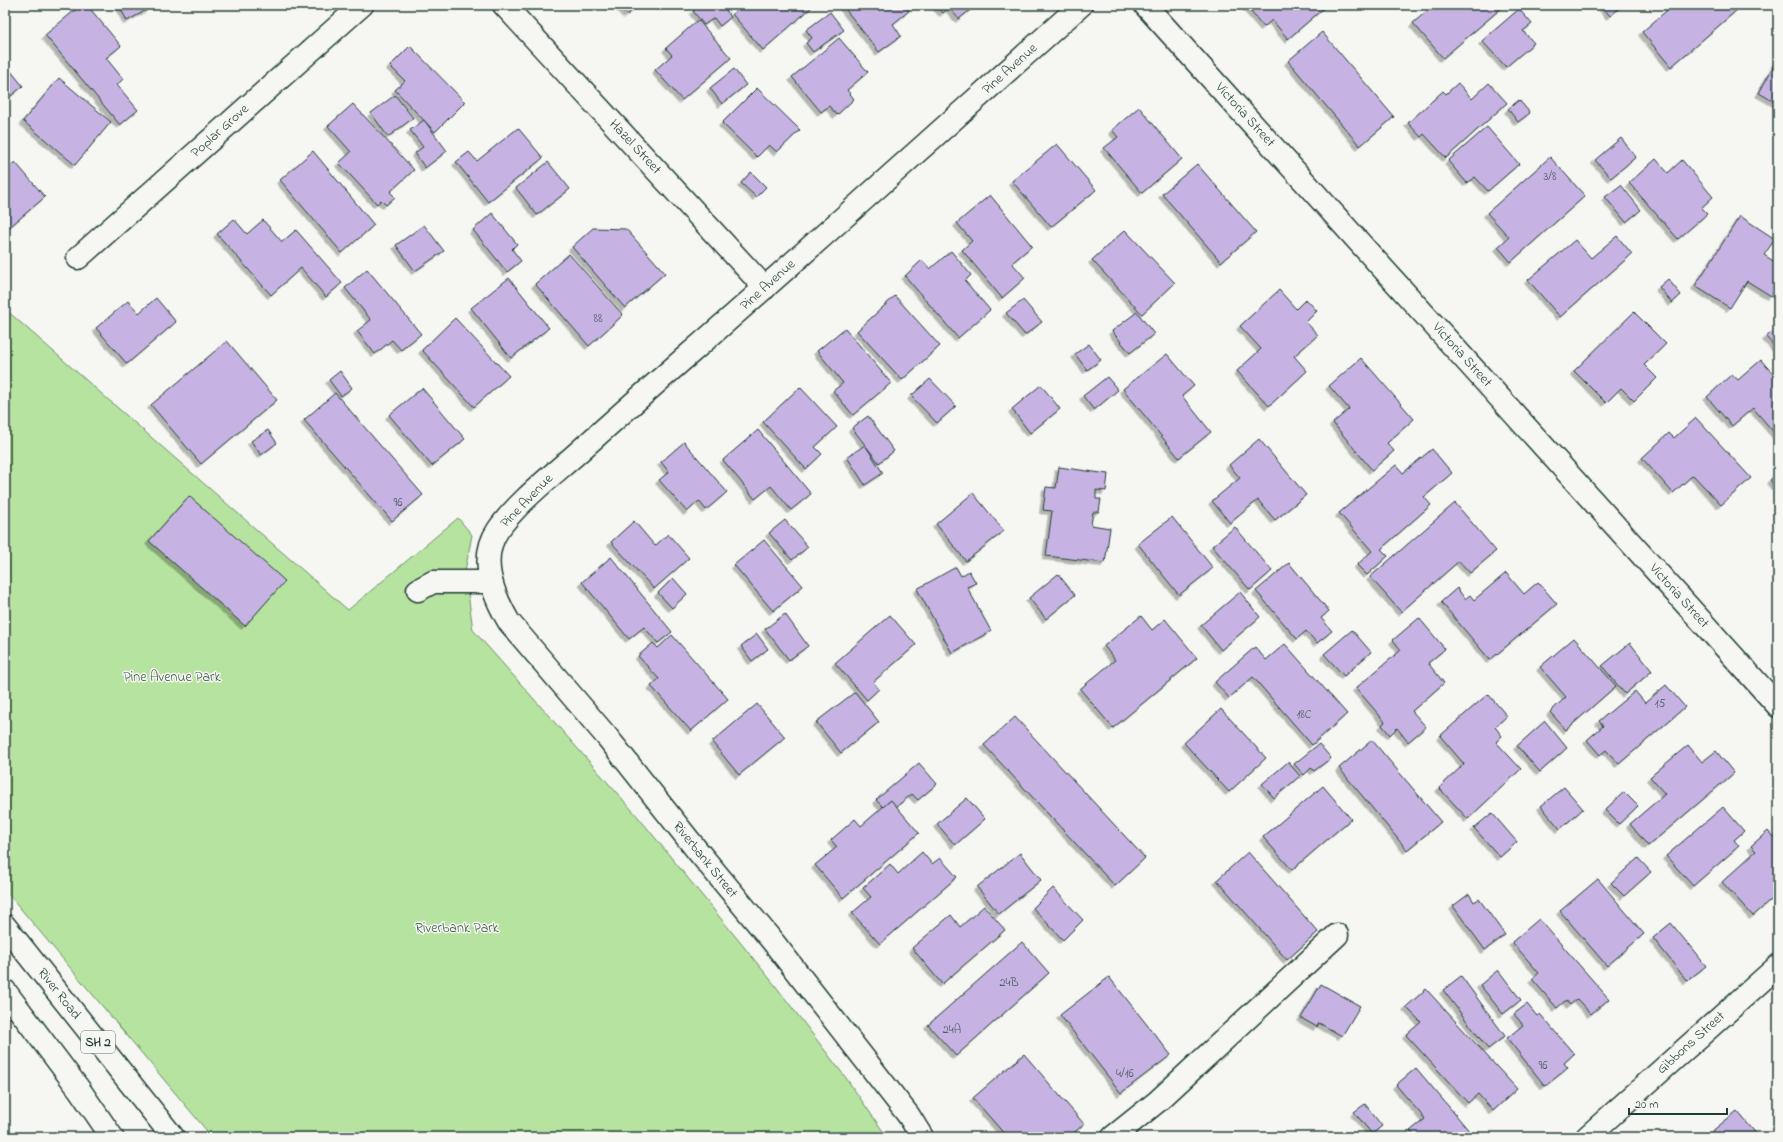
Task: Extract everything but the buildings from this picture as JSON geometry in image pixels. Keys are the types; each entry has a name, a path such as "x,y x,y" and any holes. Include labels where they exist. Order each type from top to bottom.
{"main road":[{"name":"Poplar Grove","path":"78,258 362,5"},
{"name":"Hazel Street","path":"504,5 765,288"},
{"name":"Pine Avenue","path":"492,582 488,566 490,552 497,531 545,481 765,288 1081,5"},
{"name":"Victoria Street","path":"1145,5 1778,706"},
{"path":"418,590 433,582 492,582"},
{"name":"Riverbank Street","path":"492,582 498,603 510,622 608,738 696,849 774,943 909,1116 922,1137"},
{"name":"River Road","path":"5,926 173,1137"},
{"path":"1113,1137 1158,1101 1336,936"},
{"name":"Gibbons Street","path":"1587,1137 1778,966"},
{"path":"5,991 112,1137"},
{"path":"78,1089 118,1137"}],"green space":[{"path":"5,309 348,610 458,518 472,535 465,571 473,630 639,818 774,984 846,1078 887,1137 212,1137 5,890"}],"park label":[{"name":"Pine Avenue Park","path":"172,677"},
{"name":"Riverbank Park","path":"457,928"}]}
